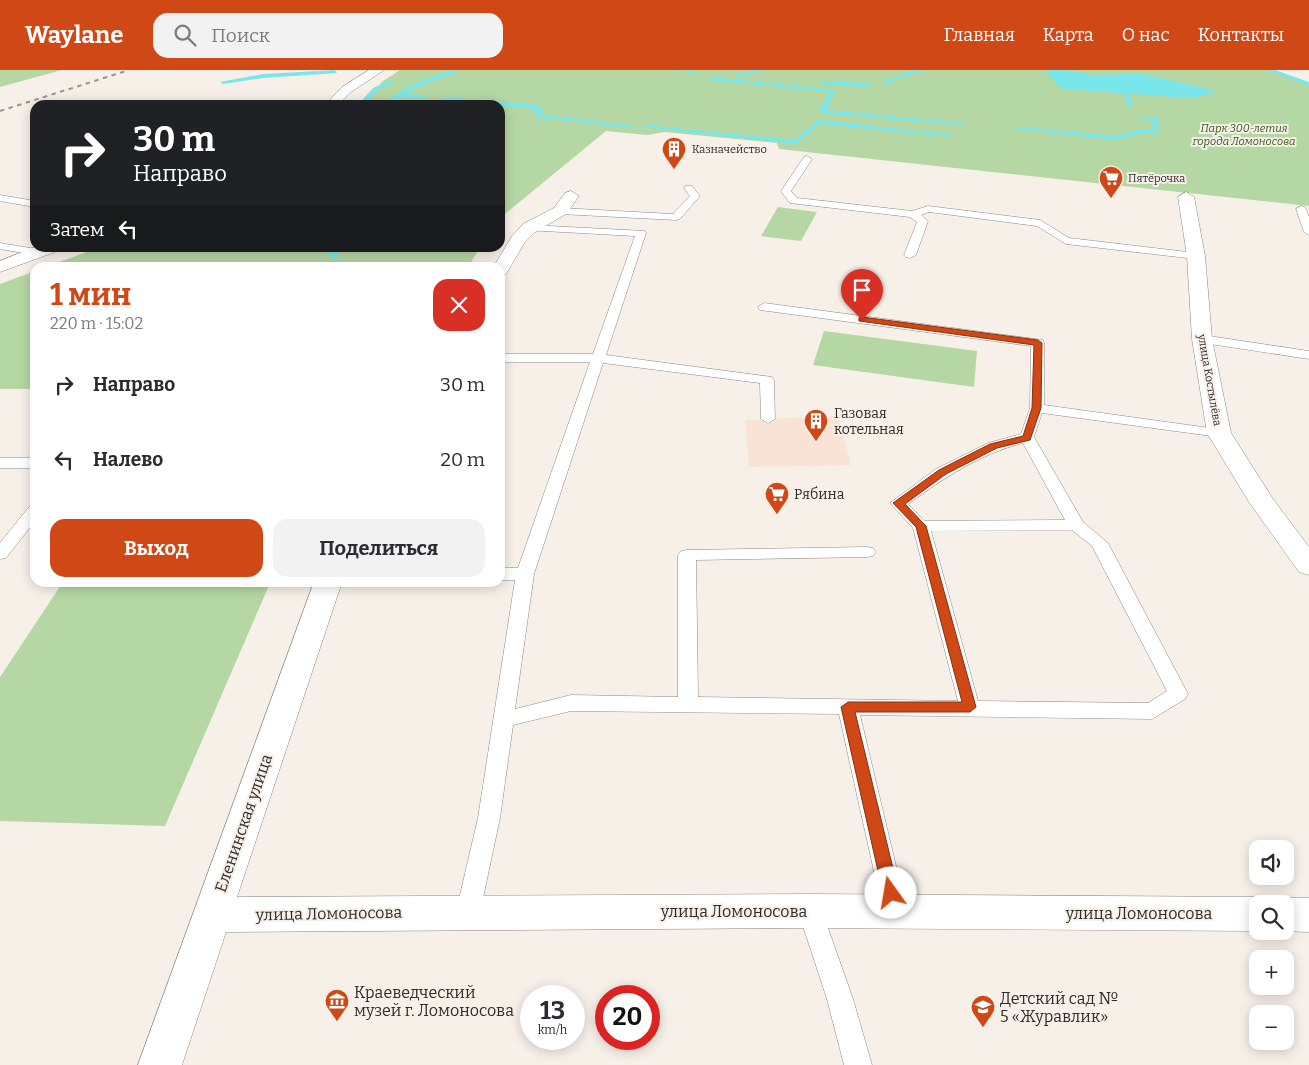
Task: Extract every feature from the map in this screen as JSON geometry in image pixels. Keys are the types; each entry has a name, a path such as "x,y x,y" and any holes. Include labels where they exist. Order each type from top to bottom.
{"street":[{"path":"336,100 350,86 378,70"},
{"path":"505,262 518,240 530,228 560,212 571,196"},
{"name":"улица Костылёва","path":"1186,197 1196,256 1202,339 1219,433 1262,502 1309,566"},
{"path":"0,267 37,252"},
{"name":"Еленинская улица","path":"160,1065 326,587"},
{"name":"улица Ломоносова","path":"211,915 810,911 1249,914"},
{"path":"1294,915 1309,915"}],"lane":[{"path":"808,159 786,192 794,201 913,214 928,209 1040,224 1066,241 1196,256"},
{"path":"560,212 676,217 695,196 689,188"},
{"path":"0,198 30,203"},
{"path":"1301,209 1309,232"},
{"path":"910,255 923,221 913,214"},
{"path":"468,912 489,818 525,574 596,358 641,233 530,228"},
{"path":"0,246 30,249"},
{"path":"505,719 571,703 1152,711 1178,694 1099,543 1076,526 1027,438 1036,408 1038,343 764,307"},
{"path":"1202,339 1309,355"},
{"path":"505,358 596,358 767,380 768,419"},
{"path":"1036,408 1219,433"},
{"path":"970,707 921,526 898,503 942,472 994,446 1027,438"},
{"path":"0,463 30,463"},
{"path":"0,554 30,516"},
{"path":"921,526 1076,526"},
{"path":"0,530 19,530"},
{"path":"688,704 687,555 867,552"},
{"path":"505,574 525,574"},
{"path":"848,707 895,912"},
{"path":"810,911 840,999 858,1065"}],"shaded area":[{"path":"838,416 851,465 749,467 745,420"}],"green space":[{"path":"0,70 62,70 0,87"},
{"name":"Парк 300-летия города Ломоносова","path":"400,70 1268,70 1309,85 1309,206 779,149 777,143 665,132 647,135 606,131 505,214 505,100 365,100 383,81"},
{"path":"778,207 817,212 801,241 761,236"},
{"path":"87,252 477,252 471,262 59,262"},
{"path":"30,273 30,389 0,389 0,284"},
{"path":"824,331 977,351 974,387 813,365"},
{"path":"60,587 268,587 165,826 0,821 0,677"}],"water":[{"path":"1045,70 1066,70 1090,75 1142,74 1217,91 1188,98 1066,89 1060,88"}],"waterway":[{"path":"408,73 413,70"},
{"path":"678,70 694,72"},
{"path":"738,76 760,70"},
{"path":"884,83 920,70"},
{"path":"1270,70 1309,84"},
{"path":"223,82 263,76 335,72"},
{"path":"399,95 410,88 454,72"},
{"path":"710,79 833,91 822,111 962,123"},
{"path":"365,100 375,89 391,82"},
{"path":"822,83 868,85"},
{"path":"1126,93 1131,107"},
{"path":"392,100 399,95"},
{"path":"399,95 427,97"},
{"path":"444,100 458,100"},
{"path":"505,104 538,107 539,116 631,126"},
{"path":"1018,129 1115,138 1140,132 1156,132 1155,119 1142,118"},
{"path":"645,127 795,142 819,122 951,135"},
{"path":"333,257 335,252"}],"railway":[{"path":"35,100 129,70"},
{"path":"0,111 30,101"}],"place":[{"name":"Казначейство","path":"674,170"},
{"name":"Пятёрочка","path":"1111,199"},
{"name":"Газовая котельная","path":"816,442"},
{"name":"Рябина","path":"777,515"},
{"name":"Краеведческий музей г. Ломоносова","path":"337,1022"},
{"name":"Детский сад № 5 «Журавлик»","path":"983,1028"}],"route":[{"path":"862,320 1038,343 1036,408 1027,438 994,446 942,472 898,503 921,526 970,707 848,707 891,893"}]}
